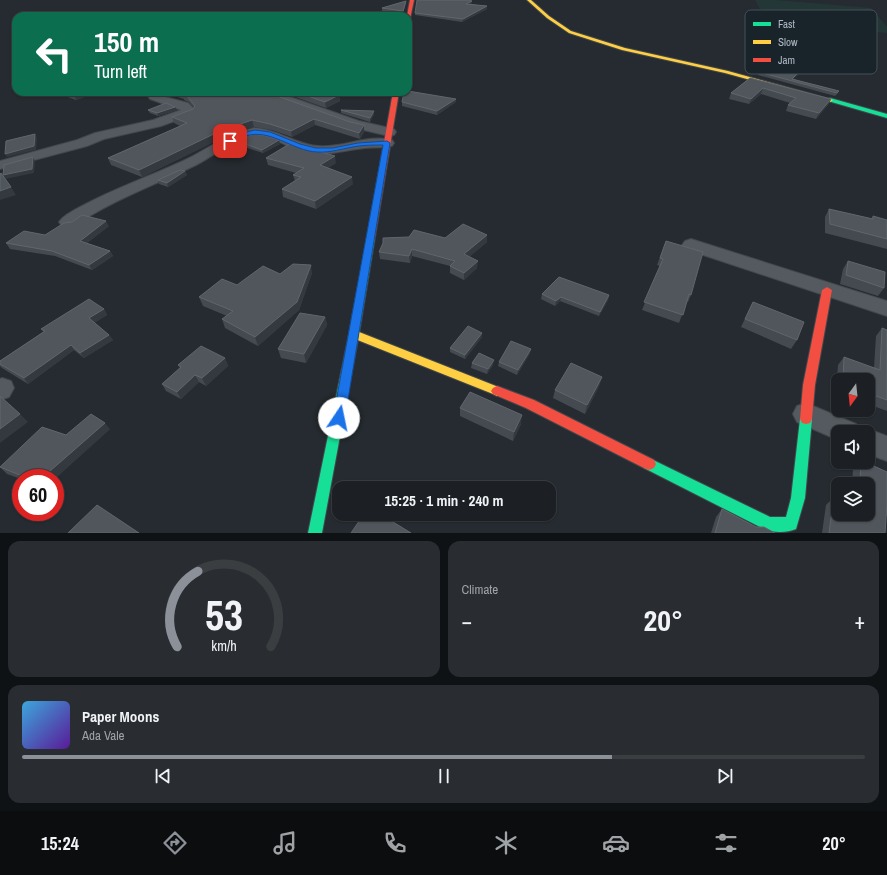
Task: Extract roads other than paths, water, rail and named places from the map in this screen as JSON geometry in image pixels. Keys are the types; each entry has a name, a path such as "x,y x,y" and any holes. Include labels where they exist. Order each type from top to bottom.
{"street":[{"path":"409,12 412,0"},
{"path":"529,0 548,17 570,32 624,49 726,72 887,116"},
{"path":"0,165 82,143 100,136 157,123 190,111 184,106 153,96"},
{"path":"276,96 388,137"},
{"path":"316,533 354,334 395,96"},
{"path":"68,222 107,200 190,163 244,134 255,132 268,134 298,146 316,150 333,150 388,137"},
{"path":"691,245 887,309"},
{"path":"354,334 530,404 769,524 791,524 798,498 809,385 828,290"},
{"path":"806,414 831,425"},
{"path":"875,444 887,449"}]}
